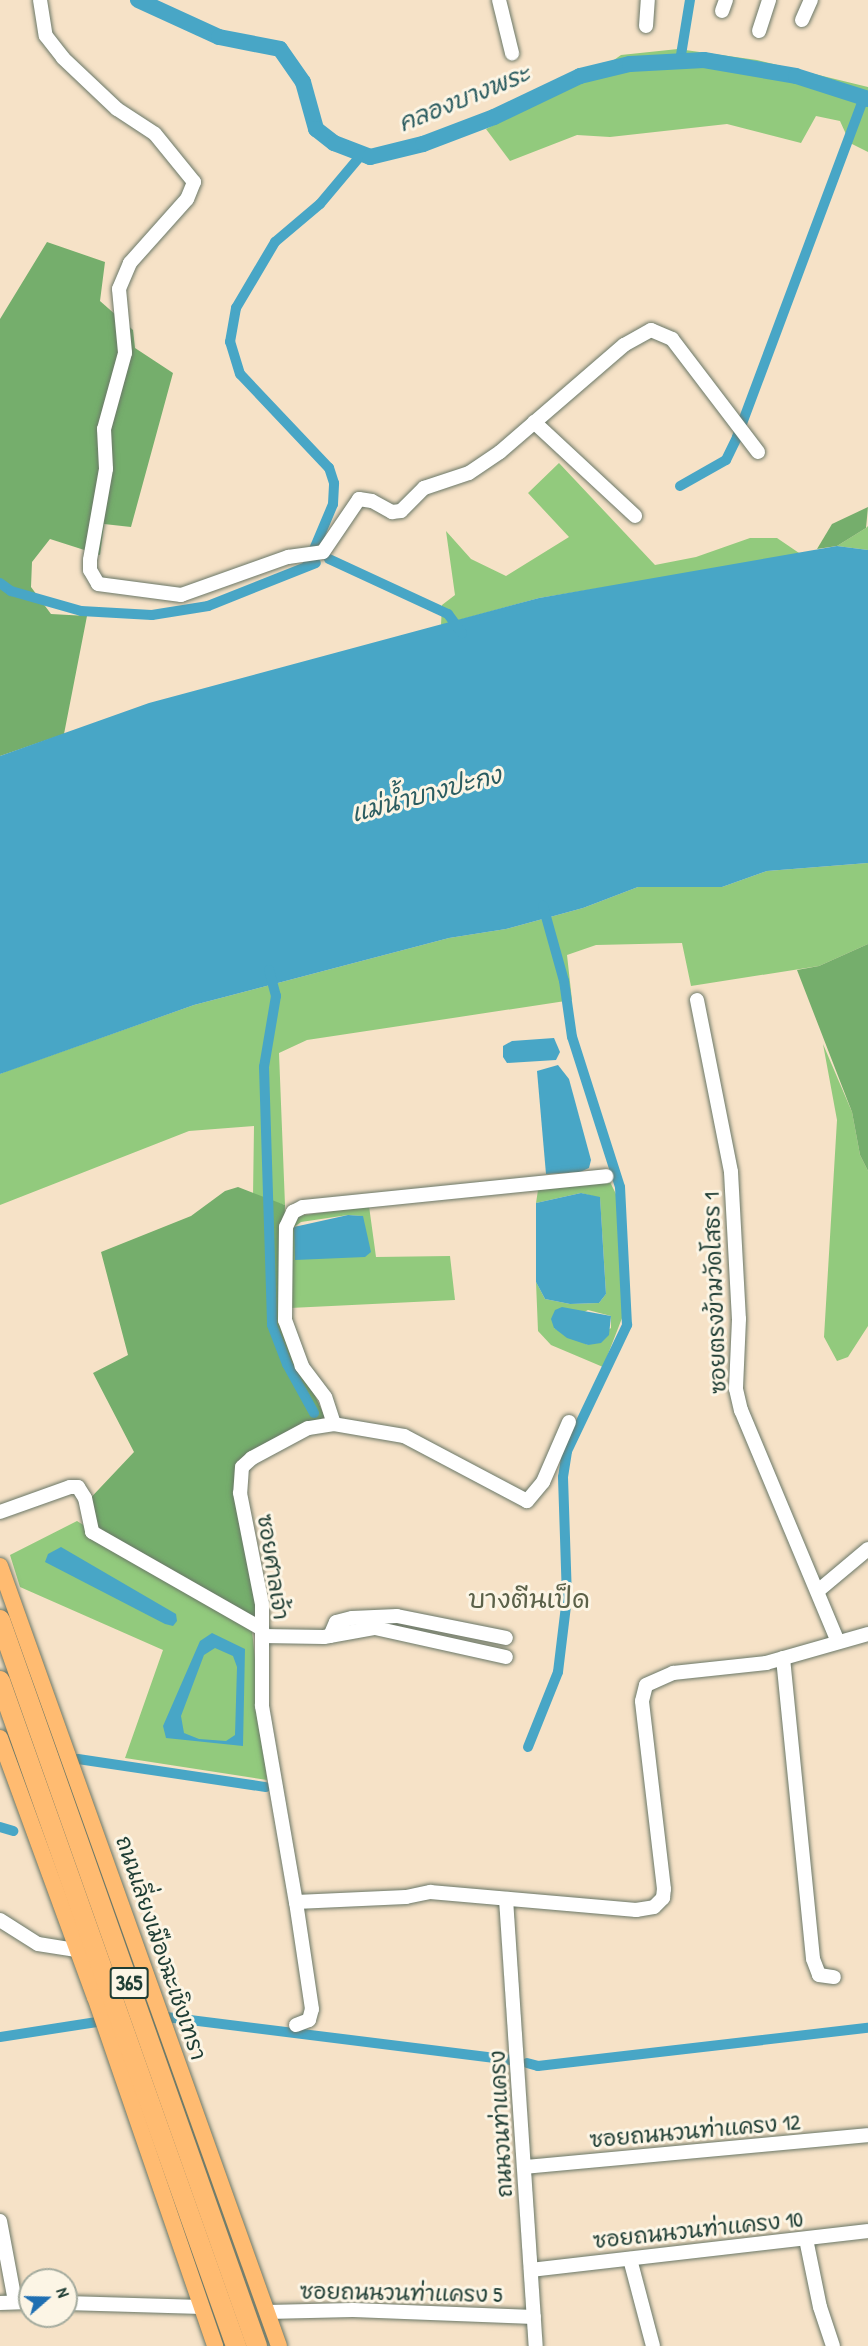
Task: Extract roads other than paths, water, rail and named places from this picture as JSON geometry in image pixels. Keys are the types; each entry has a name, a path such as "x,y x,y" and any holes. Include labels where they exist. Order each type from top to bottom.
{"highway":[{"name":"ถนนเลี่ยงเมืองฉะเชิงเทรา","path":"0,1620 259,2346"},
{"name":"365","path":"0,1681 237,2346"}],"main road":[{"name":"ถนนเลี่ยงเมืองฉะเชิงเทรา","path":"0,1566 279,2346"},
{"name":"365","path":"0,1738 77,1950 215,2346"}],"street":[{"path":"40,0 46,36 63,58 117,109 155,134 194,182 187,199 129,264 119,289 125,353 104,429 106,469 90,570 103,587 166,596 210,587 288,557 310,554 328,548 351,506 359,500 372,501 392,512 401,511 424,488 469,473 534,422 624,345 651,330 659,330 672,339 758,452"},
{"path":"499,0 512,53"},
{"path":"646,26 648,0"},
{"path":"759,31 769,0"},
{"path":"802,20 810,0"},
{"path":"534,422 635,516"},
{"name":"ซอยตรงข้ามวัดโสธร 1","path":"697,1000 731,1172 739,1319 736,1389 743,1416 819,1590 837,1640"},
{"path":"334,1424 325,1396 302,1365 285,1320 286,1227 293,1212 303,1207 606,1176"},
{"name":"ซอยศาลเจ้า","path":"296,2025 309,2020 312,2009 262,1706 262,1604 240,1493 240,1472 252,1458 300,1432 317,1424 334,1424 404,1436 526,1502 543,1482 569,1422"},
{"path":"0,1512 70,1487 78,1487 85,1498 92,1532 262,1633 330,1636 375,1628 399,1630 506,1656"},
{"path":"819,1590 868,1549"},
{"path":"330,1636 334,1624 344,1620 397,1616 506,1638"},
{"path":"296,1902 406,1897 430,1892 636,1910 660,1903 664,1889 642,1701 644,1689 653,1679 673,1672 747,1667 837,1640 868,1634"},
{"path":"783,1658 813,1959 819,1975 834,1977"},
{"name":"ถนนวนท่าแครง","path":"506,1899 536,2346"},
{"path":"0,1920 38,1944 77,1950"},
{"name":"ซอยถนนวนท่าแครง 12","path":"525,2167 868,2135"},
{"path":"0,2221 15,2301"},
{"name":"ซอยถนนวนท่าแครง 10","path":"531,2270 806,2240 868,2230"},
{"path":"806,2240 820,2307 833,2346"},
{"path":"630,2259 653,2346"},
{"path":"0,2303 18,2301"},
{"path":"78,2303 202,2307"},
{"name":"ซอยถนนวนท่าแครง 5","path":"267,2312 353,2310 534,2317"}],"water":[{"name":"แม่น้ำบางปะกง","path":"837,546 868,550 868,863 767,871 722,887 638,887 583,908 506,929 449,938 194,1005 0,1074 0,756 149,703 539,598"},
{"path":"554,1038 560,1052 556,1060 507,1063 503,1057 503,1046 512,1041"},
{"path":"558,1065 569,1079 591,1160 589,1168 580,1172 546,1174 537,1071"},
{"path":"581,1193 600,1197 606,1294 599,1303 570,1304 545,1299 536,1282 536,1203"},
{"path":"348,1215 363,1216 371,1252 365,1257 295,1260 294,1227"},
{"path":"562,1307 611,1316 609,1335 601,1343 588,1345 567,1338 554,1328 551,1319 555,1310"},
{"path":"61,1547 176,1614 177,1621 173,1626 165,1624 45,1562 48,1554"},
{"path":"212,1633 245,1649 243,1746 166,1738 163,1726 200,1641","holes":["215,1648 233,1656 237,1667 235,1735 226,1741 199,1739 184,1733 181,1716 204,1655"]}],"waterway":[{"name":"คลองบางพระ","path":"138,0 219,37 280,49 303,82 316,129 334,143 370,157 423,144 494,117 580,76 630,64 704,60 796,76 868,99"},
{"path":"680,61 690,0"},
{"path":"680,486 726,460 737,437 864,98"},
{"path":"307,566 333,504 334,483 329,468 240,374 230,342 236,308 275,242 320,204 362,154"},
{"path":"329,559 448,614 462,633"},
{"path":"0,583 11,591 81,611 152,615 208,606 316,563"},
{"path":"528,1747 558,1672 567,1598 563,1477 567,1451 627,1325 620,1187 572,1037 564,981 543,906"},
{"path":"269,970 276,996 264,1067 272,1325 287,1364 314,1413"},
{"path":"78,1759 266,1787"},
{"path":"0,1827 13,1831"},
{"path":"166,2017 511,2060"},
{"path":"0,2037 97,2022"},
{"path":"527,2063 538,2066 868,2028"}],"district":[{"name":"บางตีนเป็ด","path":"529,1599"}]}
